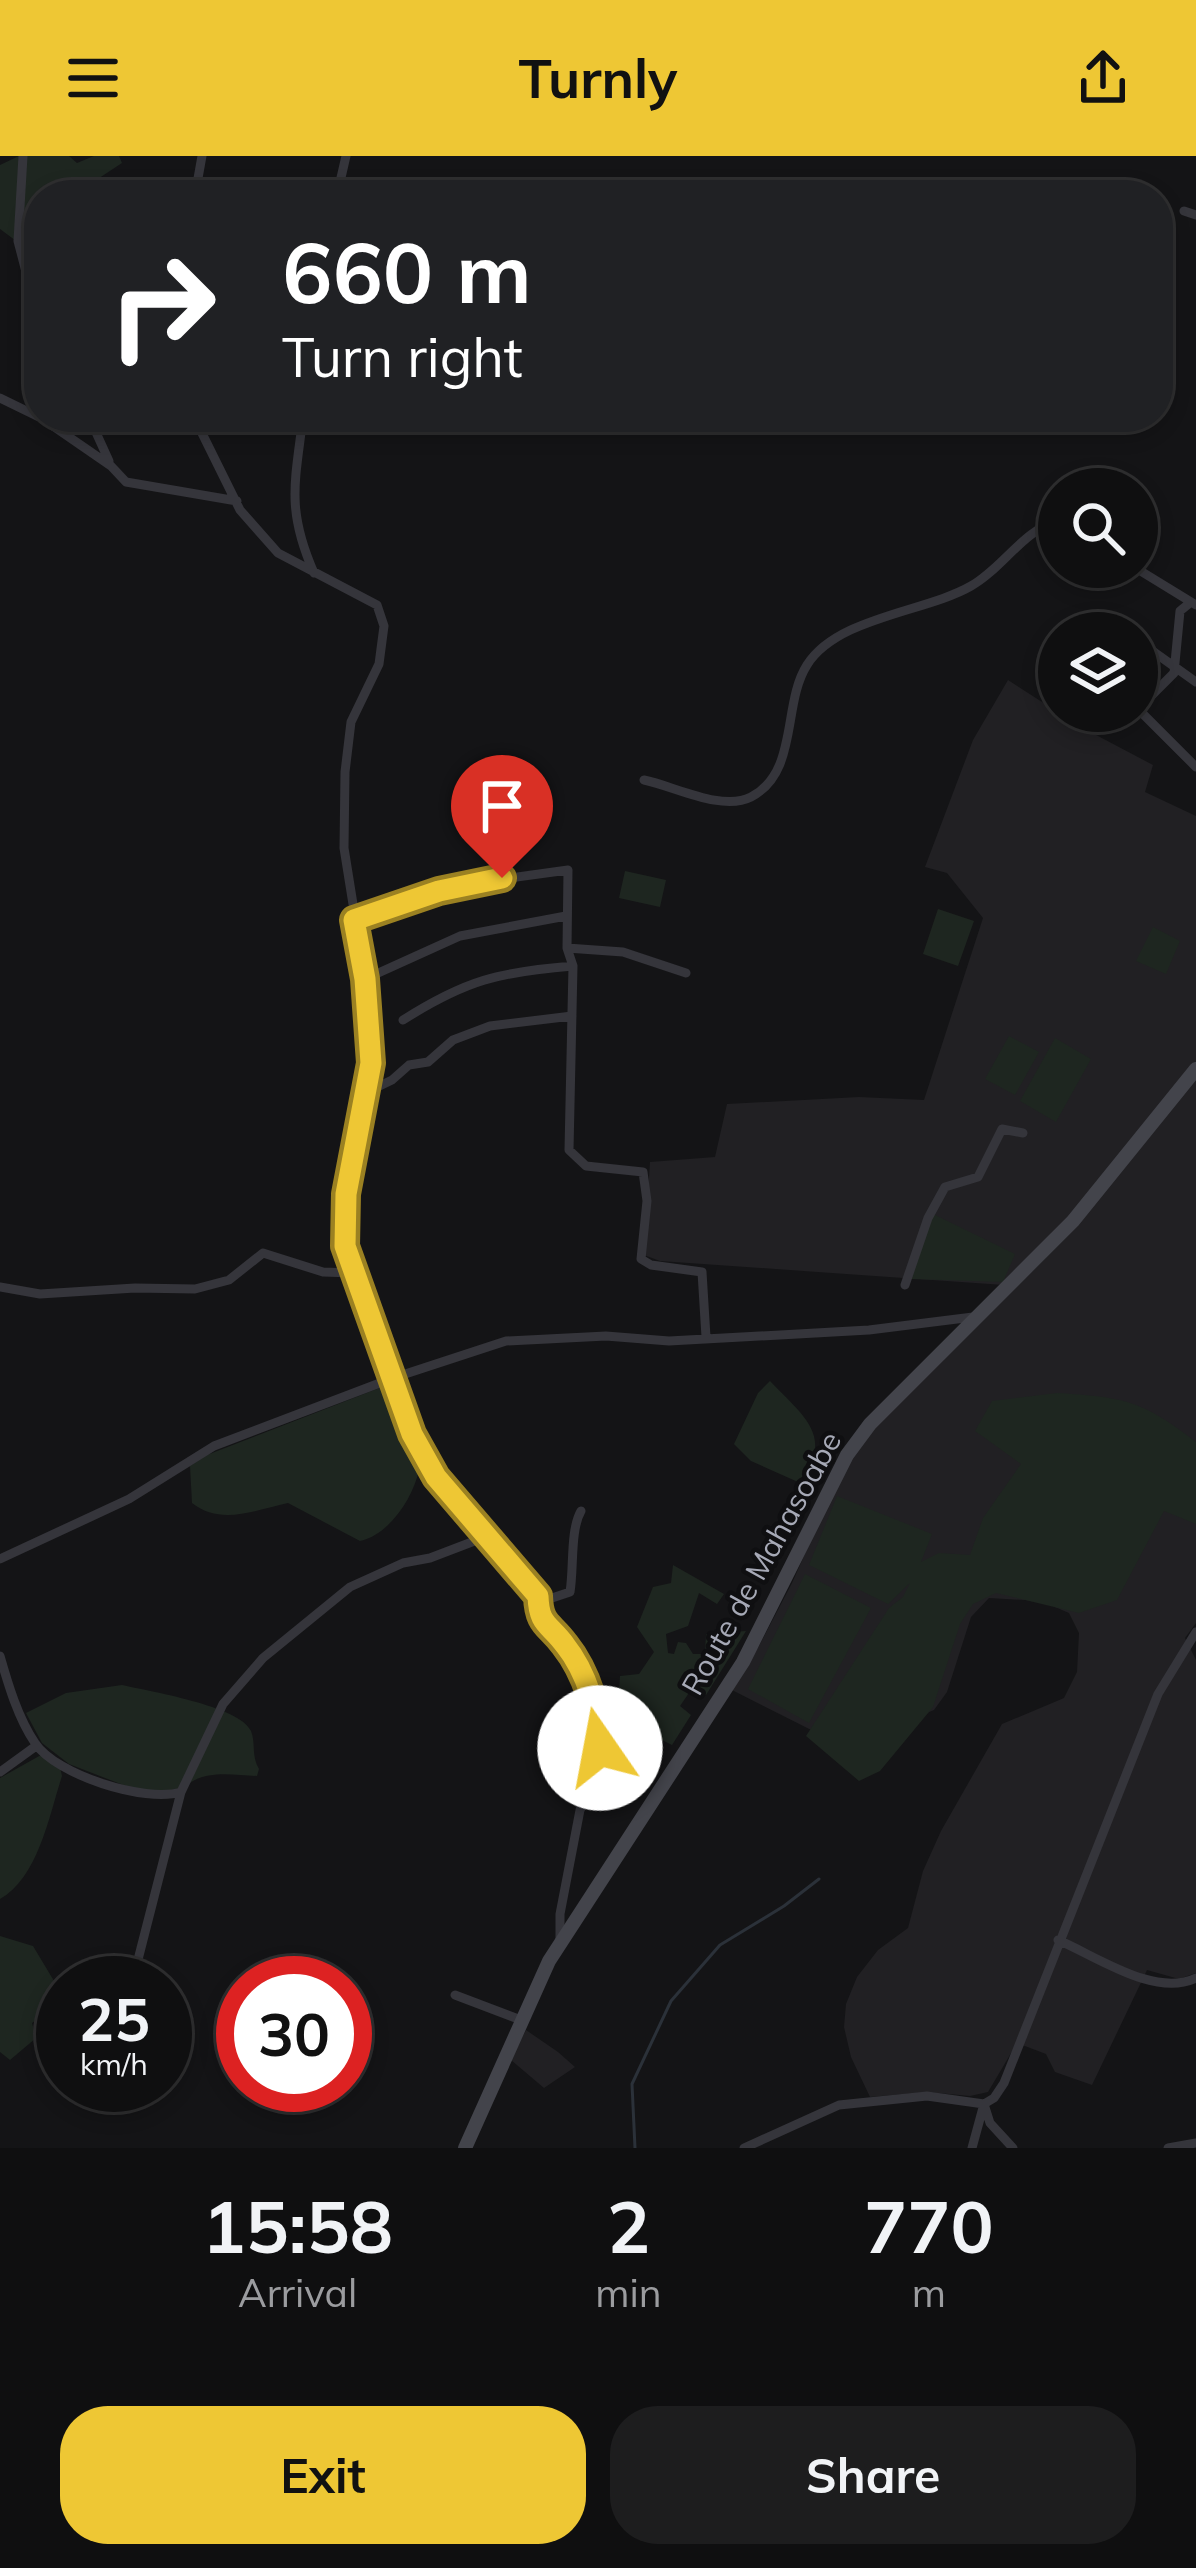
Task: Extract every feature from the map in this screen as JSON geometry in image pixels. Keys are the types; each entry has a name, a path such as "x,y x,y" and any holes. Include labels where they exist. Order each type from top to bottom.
{"street":[{"path":"23,156 18,241 24,264"},
{"path":"1184,211 1196,215"},
{"path":"61,432 126,482 237,502"},
{"path":"96,432 111,466"},
{"path":"202,432 237,502 278,553 377,605 384,626 379,664 351,722 345,772 344,848 365,979 371,1063 344,1214 345,1246 412,1434 436,1477 538,1596 539,1616 565,1644 580,1671 600,1731 598,1778 580,1810 560,1914 560,1942"},
{"path":"301,432 292,508 314,573"},
{"path":"644,780 734,803 750,797 767,786 792,722 796,691 807,664 823,647 875,619 973,585 1038,528"},
{"path":"1158,581 1194,603 1180,611 1174,673 1138,710 1196,767"},
{"path":"1158,653 1196,682"},
{"path":"354,920 467,884 568,870 567,948 573,966 569,1150 586,1166 644,1172 647,1201 641,1259 651,1265 702,1272 706,1337"},
{"path":"365,979 460,936 566,916"},
{"path":"567,948 623,952 686,973"},
{"path":"403,1020 465,984 520,970 573,966"},
{"path":"367,1092 409,1065 428,1062 453,1040 490,1026 572,1016"},
{"name":"Route de Mahasoabe","path":"465,2148 560,1942 743,1662 847,1455 870,1424 1088,1204 1196,1070"},
{"path":"905,1285 921,1234 945,1187 978,1177 1002,1129 1023,1133"},
{"path":"0,1287 40,1294 195,1289 229,1280 263,1252 322,1272 353,1273"},
{"path":"0,1558 129,1499 214,1446 506,1341 606,1336 668,1341 869,1330 978,1317"},
{"path":"539,1616 549,1599 570,1592 574,1522 581,1511"},
{"path":"139,1956 181,1792 223,1704 296,1628 350,1587 403,1563 485,1537"},
{"path":"744,2148 838,2105 927,2096 984,2104 994,2098 1004,2084 1158,1694 1196,1631"},
{"path":"0,1656 36,1746 66,1768 140,1795 181,1792"},
{"path":"0,1772 36,1746"},
{"path":"1058,1940 1152,1980 1172,1984 1196,1978"},
{"path":"455,1995 521,2020"},
{"path":"972,2148 984,2104"},
{"path":"984,2104 990,2123 1013,2148"},
{"path":"1168,2148 1196,2143"}],"shaded area":[{"path":"19,156 69,156 77,163 94,156 119,156 122,163 96,180 24,180 24,247 0,229 0,165"},
{"path":"1008,680 1038,699 1038,732 1090,732 1153,765 1145,792 1196,816 1196,1623 1185,1638 1196,1660 1196,1973 1179,1979 1147,1970 1092,2085 1055,2072 1046,2054 1017,2043 988,2092 870,2097 851,2057 844,2027 846,2004 857,1977 878,1950 908,1928 923,1871 941,1831 1002,1724 1064,1698 1077,1672 1079,1633 1069,1613 1041,1601 989,1598 971,1617 947,1692 934,1710 845,1747 730,1689 792,1583 850,1453 1004,1285 660,1261 644,1255 650,1162 715,1157 727,1104 859,1097 924,1100 983,918 947,873 925,867 973,740"},
{"path":"625,871 666,880 660,907 619,898"},
{"path":"938,909 974,921 958,966 923,954"},
{"path":"1153,927 1180,941 1166,974 1136,961"},
{"path":"1009,1036 1039,1052 1015,1095 985,1079"},
{"path":"1055,1038 1091,1059 1056,1122 1020,1101"},
{"path":"933,1214 1015,1254 1003,1282 911,1279"},
{"path":"770,1381 803,1416 815,1439 815,1452 798,1482 751,1461 734,1444 758,1393"},
{"path":"382,1387 419,1470 405,1503 381,1531 360,1541 288,1503 226,1515 192,1503 190,1466 207,1455"},
{"path":"1057,1393 1131,1403 1196,1442 1196,1524 1164,1511 1117,1600 1079,1613 996,1593 973,1604 960,1624 933,1707 880,1771 859,1781 806,1736 910,1583 888,1604 809,1565 837,1496 932,1534 921,1562 939,1553 970,1555 983,1518 1021,1464 975,1431 992,1401"},
{"path":"673,1565 724,1594 717,1604 699,1593 688,1626 666,1634 668,1653 674,1654 678,1642 686,1643 693,1654 705,1654 706,1634 746,1631 706,1695 691,1690 680,1706 691,1715 672,1745 652,1735 643,1749 628,1743 624,1727 628,1721 618,1709 620,1676 639,1674 654,1652 637,1627 653,1587 671,1583"},
{"path":"805,1574 871,1608 809,1723 748,1689"},
{"path":"122,1685 192,1701 243,1722 251,1731 257,1776 209,1775 185,1787 149,1795 69,1764 42,1743 26,1713 66,1693"},
{"path":"41,1755 60,1767 62,1776 33,1861 24,1877 0,1899 0,1778"},
{"path":"0,1936 33,1946 39,1956 36,2020 32,2023 36,2038 10,2060 0,2052"},
{"path":"526,2030 575,2067 544,2088 511,2060"}],"waterway":[{"path":"635,2148 632,2084 671,2001 720,1945 819,1879"}],"route":[{"path":"502,878 410,899 354,920 365,979 371,1063 346,1194 345,1246 412,1434 436,1477 538,1596 539,1616 565,1644 580,1671 600,1731 600,1748"}]}
